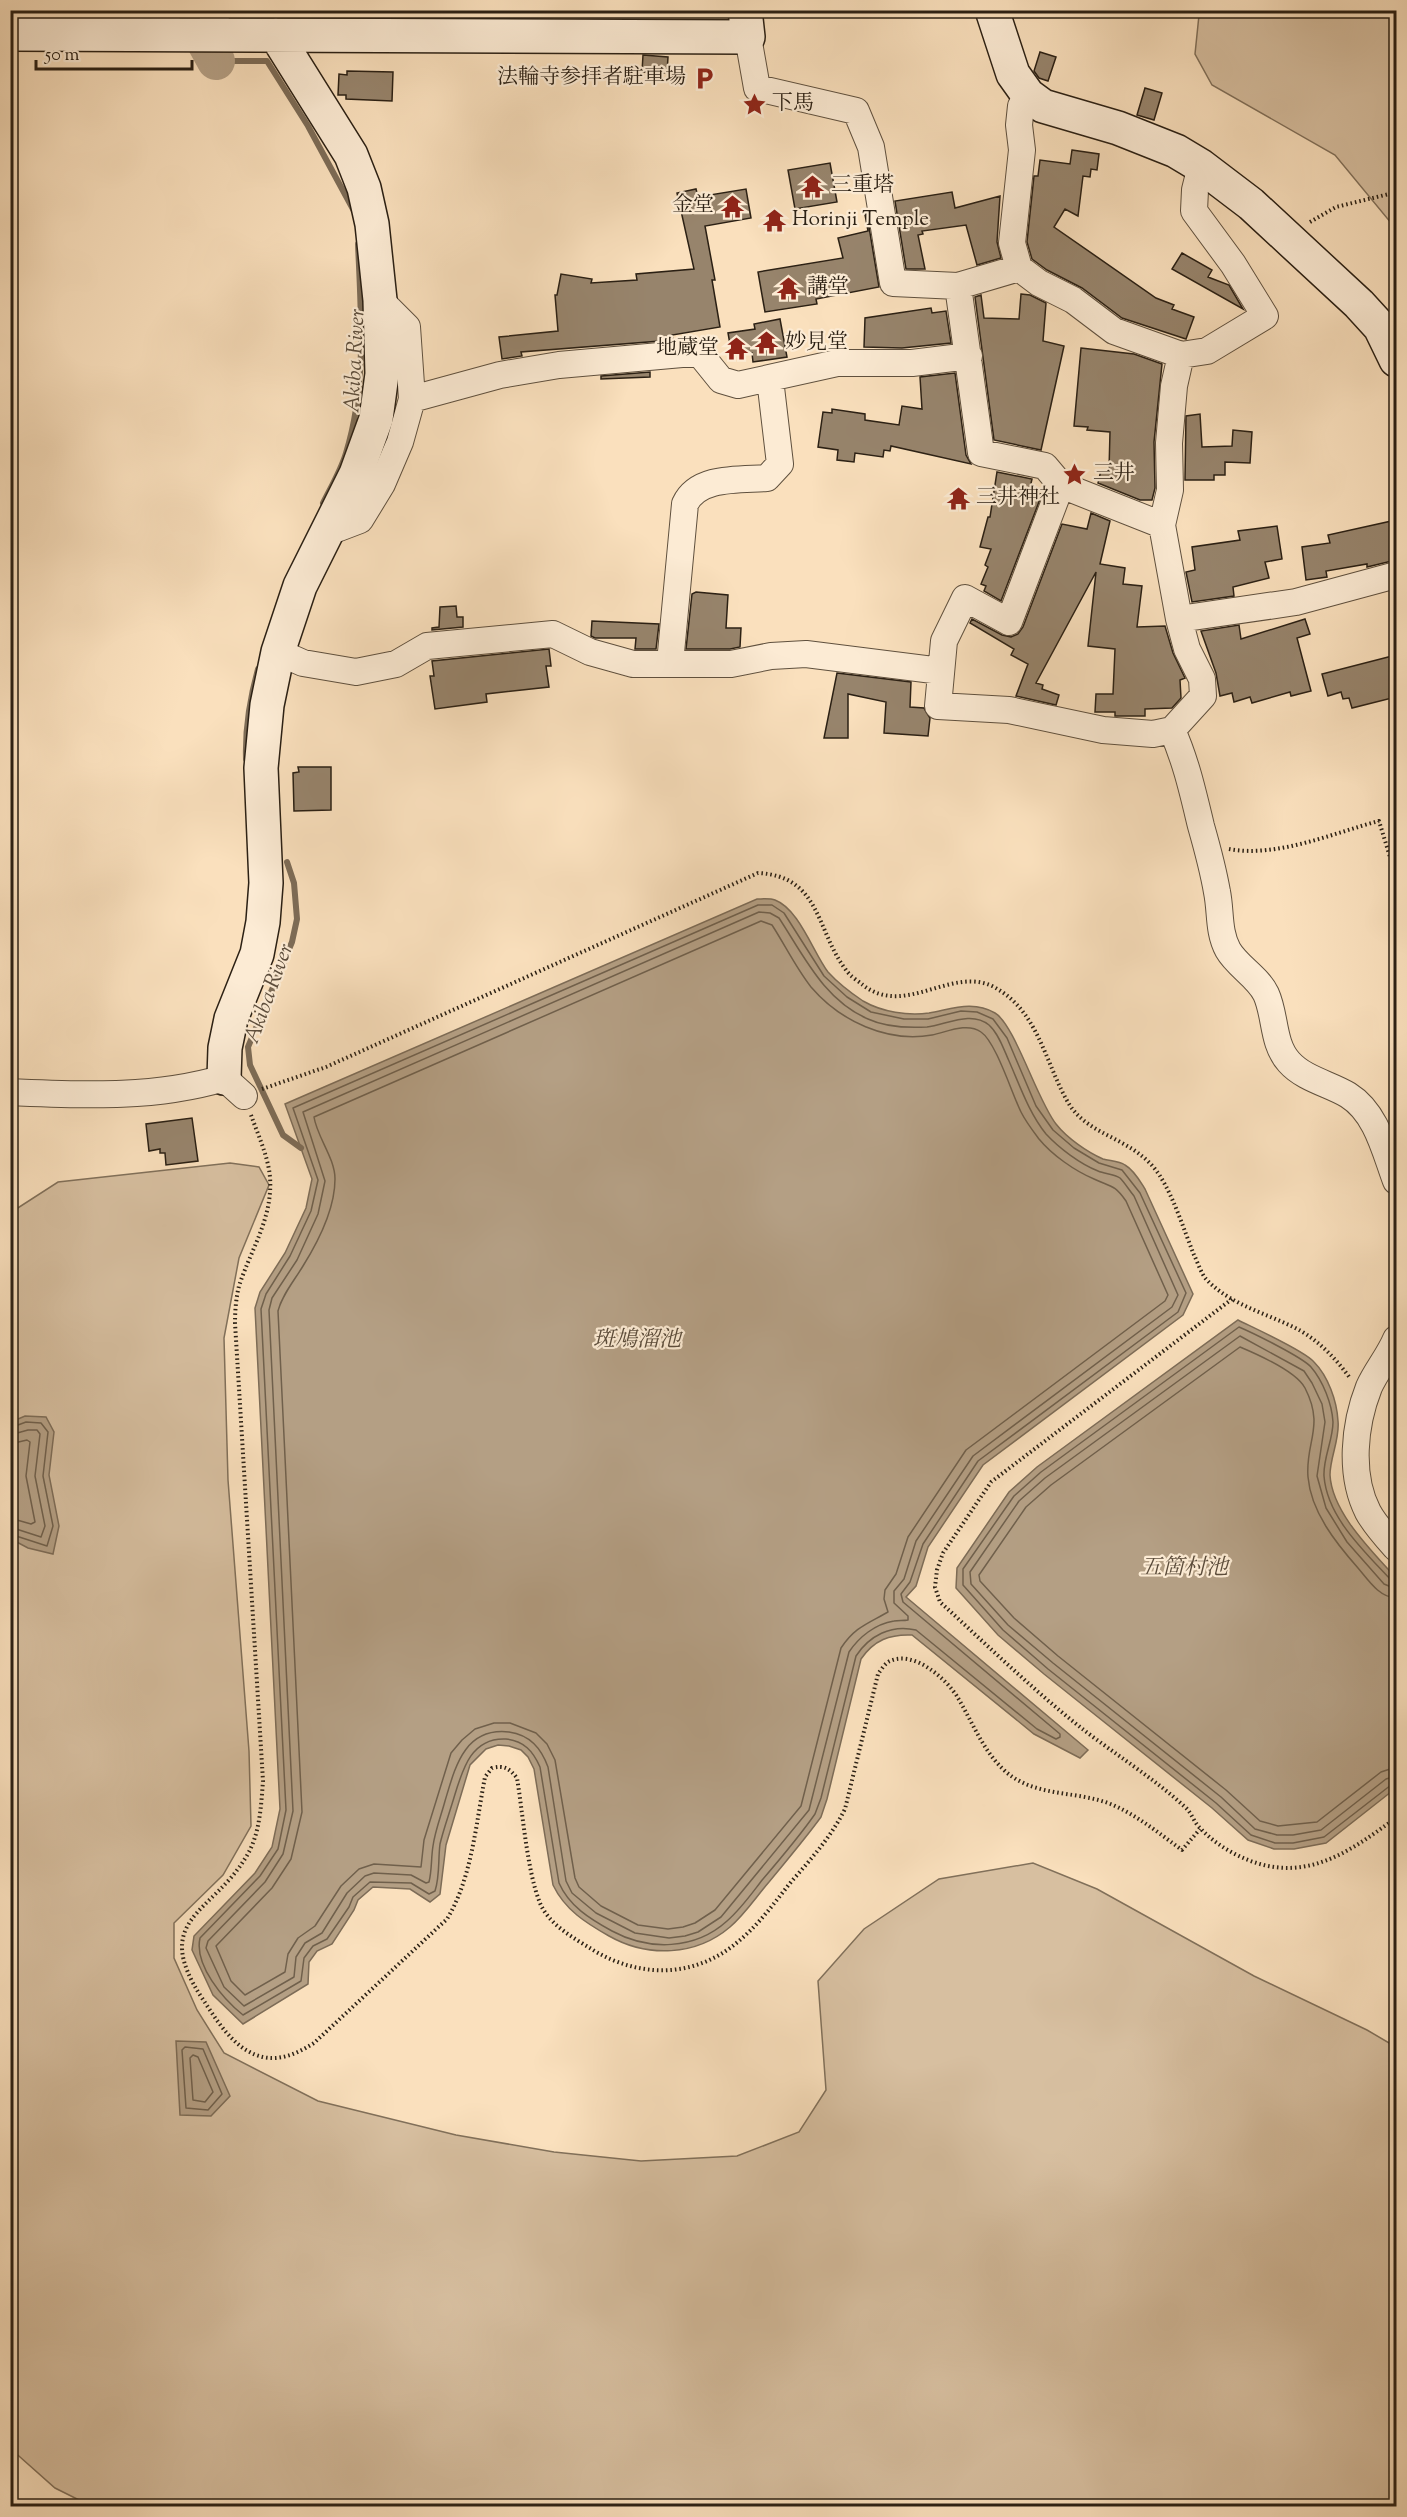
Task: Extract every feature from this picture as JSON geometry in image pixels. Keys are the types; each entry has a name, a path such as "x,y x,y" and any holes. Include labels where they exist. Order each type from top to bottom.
{"street":[{"path":"992,10 1013,74 1028,95 1043,106 1118,128 1167,147 1201,166 1251,204 1359,304 1380,327 1396,360"},
{"path":"10,34 171,26 215,26 276,35 747,24 757,88 856,111 871,147 892,283 958,286 1019,268"},
{"path":"10,1092 100,1095 234,1087 225,1048 231,1019 257,954 263,922 266,883 261,768 267,705 278,652 300,586 356,474 376,419 382,374 380,300 372,224 364,188 351,155 276,35"},
{"path":"1028,95 1021,106 1019,125 1022,150 1012,243 1019,268 1039,283 1073,300 1114,332 1181,355 1208,351 1265,316 1233,264 1194,211 1195,190 1201,166"},
{"path":"958,286 981,453 1045,466 1061,485 1162,525"},
{"path":"329,526 339,528 360,520 382,484 399,442 412,399 407,327 380,300"},
{"path":"412,399 500,375 559,365 682,354 700,354 721,380 738,385 837,363 912,363 969,356"},
{"path":"1061,485 1009,622 965,598 944,641 938,706 1009,710 1103,730 1153,734 1172,730 1203,696 1202,679 1187,649 1179,619 1162,525 1170,490 1170,432 1174,387 1181,355"},
{"path":"670,663 685,504 690,493 700,486 725,481 767,478 780,464 770,379"},
{"path":"1179,619 1296,602 1396,575"},
{"path":"278,652 303,663 356,672 396,664 427,646 553,634 590,652 633,664 731,663 771,656 806,654 941,671"},
{"path":"1172,730 1183,754 1218,893 1221,930 1227,949 1265,991 1280,1047 1290,1063 1307,1075 1350,1096 1364,1109 1377,1130 1396,1181"},
{"path":"1396,1340 1371,1384 1362,1408 1355,1457 1359,1490 1368,1513 1396,1548"}],"path":[{"path":"1286,236 1336,207 1389,194 1396,195"},
{"path":"1204,838 1227,849 1248,853 1268,852 1379,820 1396,869"},
{"path":"271,1086 326,1067 758,873 774,874 791,881 808,895 846,971 866,987 885,994 906,996 927,992 956,981 971,980 994,987 1012,1000 1027,1016 1070,1104 1083,1121 1124,1142 1148,1159 1162,1178 1204,1277 1232,1299 1300,1331 1323,1346 1351,1380 1362,1408"},
{"path":"234,1087 265,1153 270,1175 268,1213 240,1286 235,1323 263,1781 256,1832 247,1856 234,1874 192,1916 183,1932 182,1950 185,1967 193,1985 216,2019 245,2050 262,2057 279,2059 306,2048 447,1919 458,1901 485,1777 492,1768 501,1766 510,1769 517,1778 533,1879 540,1904 552,1921 572,1937 614,1963 636,1969 664,1970 693,1967 716,1958 740,1941 762,1918 834,1830 845,1809 878,1674 888,1661 903,1658 920,1664 944,1680 958,1697 992,1757 1007,1773 1029,1785 1046,1792 1112,1804 1137,1817 1182,1850 1200,1829"},
{"path":"1232,1299 991,1482 943,1553 937,1570 935,1587 940,1602 1078,1726 1187,1808 1200,1829 1244,1859 1268,1866 1287,1868 1329,1860 1350,1851 1396,1818"}],"shaded area":[{"path":"1202,11 1396,11 1396,229 1335,155 1212,85 1195,54 1199,15"},
{"path":"230,1163 259,1167 269,1185 239,1258 224,1338 228,1480 249,1751 251,1826 223,1875 174,1923 174,1958 197,2010 224,2053 318,2101 456,2135 554,2152 641,2161 737,2156 799,2132 826,2090 818,1981 864,1929 939,1879 1033,1863 1097,1889 1254,1976 1367,2030 1396,2047 1396,2506 91,2506 55,2488 11,2449 10,1213 58,1182"}],"water":[{"name":"斑鳩溜池","path":"757,899 773,899 784,905 798,921 828,972 849,991 870,1005 904,1013 921,1014 971,1006 987,1009 1003,1020 1056,1124 1090,1153 1123,1164 1136,1176 1145,1189 1193,1294 1183,1315 983,1465 928,1547 916,1586 906,1597 1088,1750 1080,1758 1034,1734 912,1635 883,1640 871,1647 861,1659 821,1817 746,1911 730,1927 717,1937 702,1944 671,1951 640,1948 624,1943 584,1921 564,1902 553,1885 534,1769 528,1757 521,1750 498,1745 486,1749 470,1765 446,1845 440,1894 430,1902 410,1889 373,1887 358,1900 332,1944 317,1951 309,1962 308,1984 243,2024 213,1995 192,1950 194,1936 255,1873 272,1847 280,1809 255,1308 260,1292 285,1253 306,1208 312,1179 285,1104"},
{"name":"五箇村池","path":"1238,1320 1309,1357 1324,1374 1334,1397 1338,1421 1338,1434 1330,1468 1332,1489 1355,1531 1396,1578 1396,1788 1326,1843 1294,1849 1274,1849 1248,1840 1212,1808 998,1635 956,1588 957,1568 1009,1492 1037,1467"},
{"path":"25,1416 46,1417 54,1432 49,1475 59,1526 53,1554 28,1548 11,1539 11,1422"},
{"path":"176,2041 206,2042 230,2096 211,2116 180,2115"}],"building":[{"path":"1040,52 1056,57 1048,81 1039,78 1034,71"},
{"path":"643,55 668,57 667,73 642,72"},
{"path":"347,71 393,72 392,101 346,99 346,95 338,95 339,74 347,75"},
{"path":"1145,88 1162,93 1154,120 1137,115"},
{"path":"1072,150 1099,154 1097,170 1091,169 1090,177 1083,176 1078,216 1065,209 1054,227 1156,298 1174,305 1172,309 1194,317 1186,339 1122,318 1082,288 1047,270 1032,259 1027,242 1034,176 1038,176 1040,160 1070,164"},
{"name":"三重塔","path":"830,163 837,202 795,209 788,170"},
{"path":"696,189 698,197 746,189 751,218 705,226 715,280 712,280 720,327 672,335 673,340 521,352 522,356 502,359 499,337 558,331 555,295 557,295 561,274 592,279 591,283 637,280 636,274 694,269 677,193"},
{"path":"952,192 955,208 1000,196 997,242 1001,258 977,265 966,225 922,231 923,234 918,235 925,269 906,269 895,201"},
{"path":"864,209 866,209 879,287 816,299 817,304 765,312 758,272 843,258 838,238 868,231"},
{"path":"1182,253 1212,270 1208,277 1229,285 1243,309 1172,269"},
{"path":"1021,294 1030,295 1046,303 1043,341 1064,346 1041,450 994,440 975,297 981,295 984,318 1019,319"},
{"path":"931,308 932,313 946,311 951,343 902,348 864,347 865,318"},
{"name":"妙見堂","path":"780,319 787,357 753,362 752,353 732,356 728,333 755,329 754,324"},
{"path":"1081,348 1134,354 1162,364 1154,442 1155,488 1152,500 1140,500 1098,483 1101,470 1109,470 1110,432 1087,430 1088,427 1074,426"},
{"path":"650,372 650,377 601,379 601,376"},
{"path":"955,373 966,455 971,464 891,446 890,451 884,450 883,457 855,453 854,462 837,460 838,450 818,447 823,412 832,413 832,409 865,414 865,420 899,425 902,406 922,409 920,377"},
{"path":"1200,414 1202,447 1232,446 1233,430 1252,432 1250,463 1225,462 1225,475 1214,475 1214,480 1185,480 1186,416"},
{"path":"997,472 1032,479 1029,492 1042,494 1001,601 984,591 986,586 981,584 988,567 985,565 991,549 980,547 988,517 990,517"},
{"path":"1091,513 1110,521 1100,564 1125,568 1123,584 1142,586 1137,627 1165,626 1173,653 1185,678 1180,680 1181,698 1172,708 1145,709 1145,716 1115,716 1115,712 1095,712 1096,694 1113,694 1115,649 1088,646 1096,572 1036,683 1043,685 1042,689 1059,695 1056,705 1016,696 1028,664 1011,655 1014,649 970,623 972,619 1002,635 1011,637 1018,634 1023,627 1062,524 1087,529"},
{"path":"1396,520 1396,560 1367,567 1367,564 1326,571 1327,577 1306,580 1302,547 1330,543 1328,535"},
{"path":"1277,526 1282,559 1265,562 1269,578 1233,587 1234,596 1192,602 1186,572 1195,570 1192,547 1240,540 1238,531"},
{"path":"696,592 728,595 726,628 741,628 740,647 686,649 692,594"},
{"path":"456,606 457,617 463,617 463,627 432,630 432,628 439,627 440,607"},
{"path":"1305,619 1310,634 1297,638 1311,691 1291,696 1290,692 1252,703 1250,697 1234,702 1232,693 1220,696 1216,673 1201,631 1239,625 1241,639"},
{"path":"592,621 659,624 656,649 635,649 636,638 595,638 591,636"},
{"path":"549,649 551,666 546,666 549,687 486,694 487,702 435,709 430,676 434,676 432,661"},
{"path":"1396,655 1396,697 1352,708 1349,698 1343,699 1341,692 1328,696 1322,674"},
{"path":"837,673 911,682 910,707 924,708 930,718 928,736 884,733 886,702 848,694 848,738 824,738"},
{"path":"298,767 331,767 331,810 294,811 293,773 299,772"},
{"path":"192,1118 198,1161 166,1165 165,1153 160,1153 160,1149 149,1151 146,1124"}],"waterway":[{"name":"Akiba River","path":"188,10 216,61"},
{"name":"Akiba River","path":"216,61 267,61 308,126 354,211"},
{"name":"Akiba River","path":"323,503 344,459 357,402 361,349 358,244"},
{"name":"Akiba River","path":"246,759 246,736 258,669"},
{"name":"Akiba River","path":"287,862 294,883 297,919 292,942 248,1047 250,1065 283,1135 301,1148"}],"place":[{"name":"法輪寺参拝者駐車場","path":"704,78"},
{"name":"下馬","path":"754,104"},
{"name":"三重塔","path":"813,186"},
{"name":"金堂","path":"732,206"},
{"name":"Horinji Temple","path":"774,220"},
{"name":"講堂","path":"789,288"},
{"name":"妙見堂","path":"767,343"},
{"name":"地蔵堂","path":"737,349"},
{"name":"三井","path":"1075,474"},
{"name":"三井神社","path":"958,498"}]}
